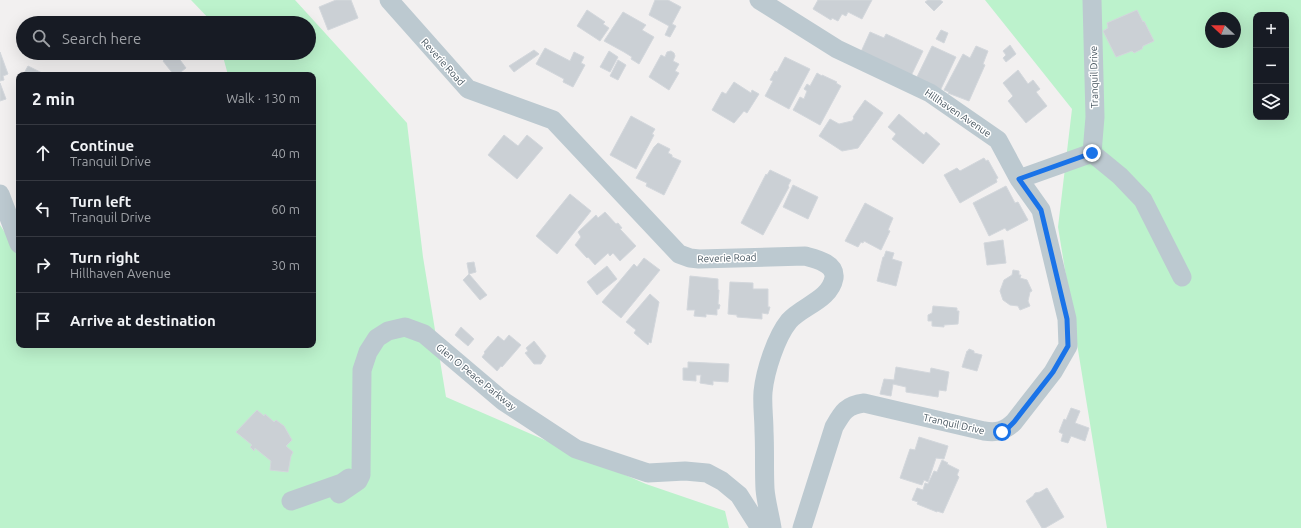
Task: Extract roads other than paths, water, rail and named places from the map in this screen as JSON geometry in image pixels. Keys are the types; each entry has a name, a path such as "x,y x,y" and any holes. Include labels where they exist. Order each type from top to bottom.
{"street":[{"name":"Reverie Road","path":"389,0 468,89 553,120 679,254 690,258 699,259 805,256 820,260 827,264 832,270 834,276 832,286 827,293 800,311 790,320 782,331 772,353 763,391 766,490 772,528"},
{"name":"Hillhaven Avenue","path":"759,0 837,49 930,93 998,140 1019,179"},
{"name":"Tranquil Drive","path":"1092,0 1095,117 1092,153"},
{"path":"1019,179 1092,153 1120,176 1143,200 1182,277"},
{"name":"Tranquil Drive","path":"802,528 834,427 840,415 853,404 864,403 984,431 1002,432 1014,422 1053,372 1068,346 1067,319 1041,210 1019,179"},
{"path":"0,194 16,236"},
{"name":"Glen O Peace Parkway","path":"362,469 362,370 368,352 377,338 388,331 404,327 424,334 503,401 576,449 648,473 707,473 722,481 739,495 760,528"},
{"path":"338,494 358,482 362,469"},
{"path":"291,501 342,483 362,469"}]}
